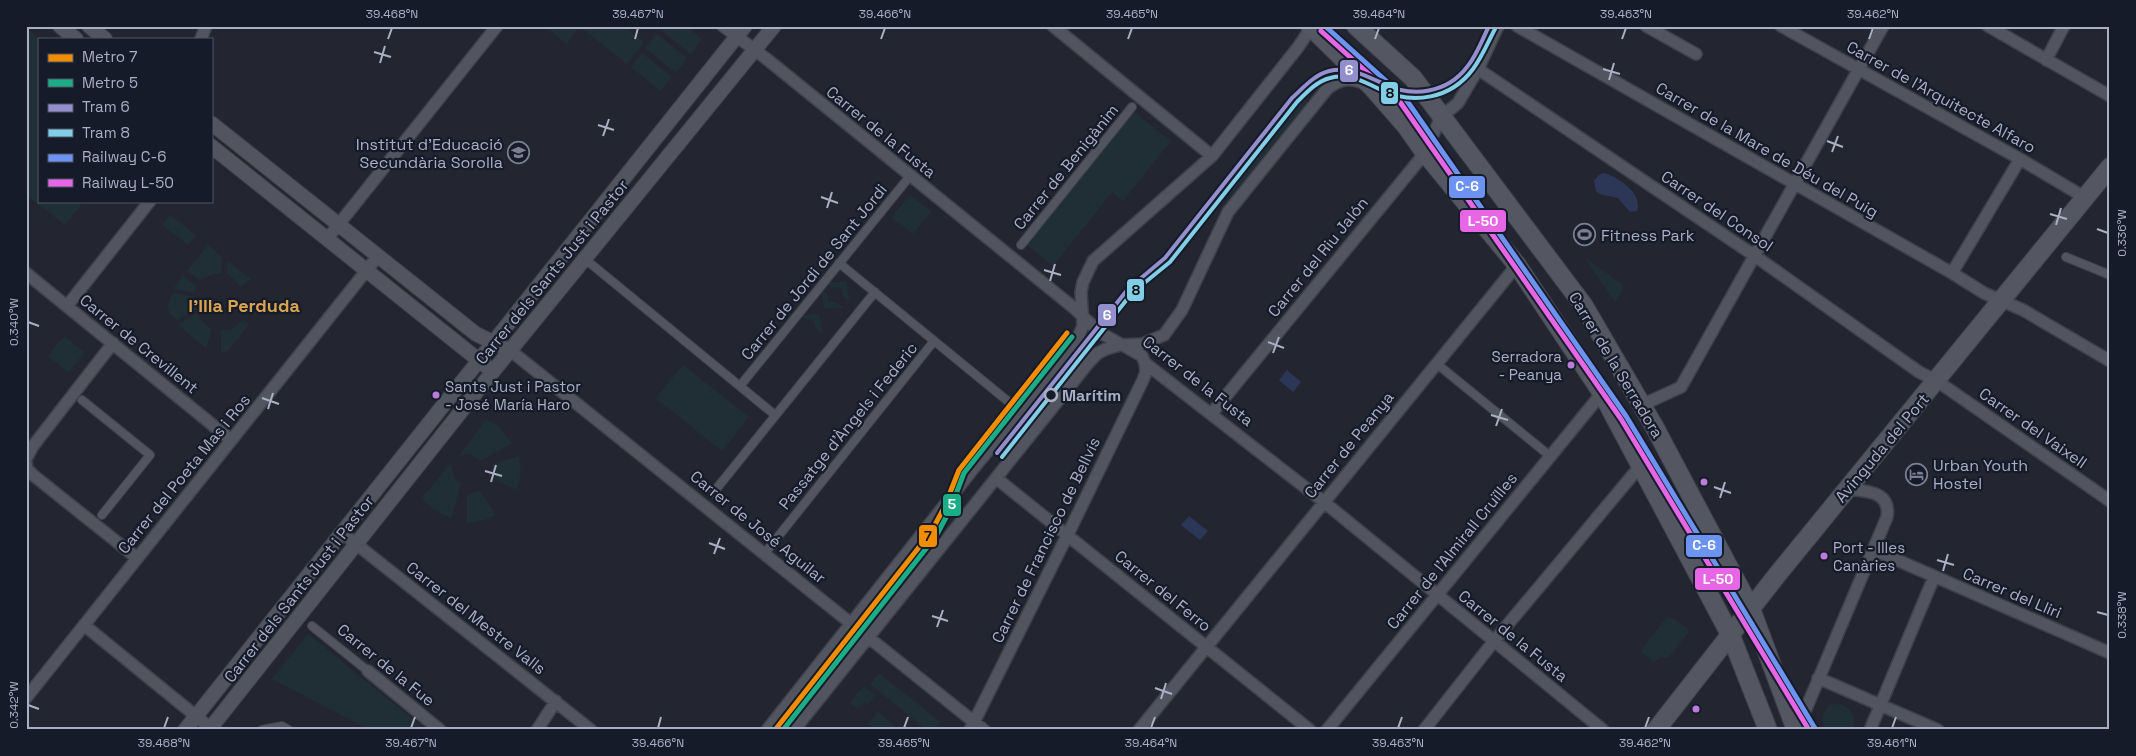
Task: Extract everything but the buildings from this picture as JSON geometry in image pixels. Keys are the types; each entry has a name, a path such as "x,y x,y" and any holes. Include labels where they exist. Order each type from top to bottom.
{"main road":[{"name":"Carrer de la Serradora","path":"1356,26 1413,78 1584,306 1642,405 1750,609 1797,730"},
{"name":"Carrer de la Serradora","path":"1311,27 1371,86 1406,126 1425,153 1517,265 1602,393 1731,636 1768,730"},
{"name":"Avinguda del Port","path":"1656,730 1731,636 1750,609 2110,167"}],"street":[{"path":"60,26 75,38"},
{"path":"89,26 104,38"},
{"path":"201,38 206,26"},
{"path":"327,239 497,26"},
{"name":"Carrer de la Fusta","path":"723,26 741,32 754,50 1083,316 1098,332 1142,356 1145,363 1212,413 1324,502 1603,730"},
{"name":"Carrer dels Sants Just i Pastor","path":"211,729 493,372 774,26"},
{"path":"1053,26 1212,156"},
{"path":"1441,117 1458,103 1478,69 1498,26"},
{"name":"Carrer de la Mare de Déu del Puig","path":"1517,26 1984,293 2023,310 2110,361"},
{"path":"1646,26 1696,54"},
{"name":"Carrer de l'Arquitecte Alfaro","path":"1781,26 2020,159 2084,197"},
{"path":"1642,405 1681,387 1857,69 1883,26"},
{"path":"1988,26 2110,96"},
{"path":"2046,60 2064,26"},
{"path":"768,730 977,464 1073,349 1083,326 1081,292 1083,282 1093,261 1212,156 1299,46 1311,27"},
{"name":"Carrer dels Sants Just i Pastor","path":"185,730 741,32"},
{"name":"Carrer del Consol","path":"1478,69 1755,256 1919,372 1937,381"},
{"path":"794,730 1098,352 1120,345 1142,344 1164,334 1182,310 1228,212 1327,89 1340,80 1351,79 1371,86"},
{"name":"Carrer de Benigànim","path":"1021,244 1132,106"},
{"name":"Carrer del Riu Jalón","path":"1212,413 1425,153 1441,117"},
{"path":"212,124 476,334 511,351"},
{"path":"212,136 228,137"},
{"path":"212,147 493,372"},
{"path":"1952,273 2020,159"},
{"name":"Carrer de Jordi de Sant Jordi","path":"740,386 910,176"},
{"path":"68,306 149,202"},
{"name":"Carrer del Poeta Mas i Ros","path":"26,698 378,256"},
{"path":"2066,257 2110,275"},
{"path":"586,259 775,415"},
{"path":"839,263 1021,412"},
{"name":"Carrer de Peanya","path":"1139,730 1517,265"},
{"name":"Carrer de Crevillent","path":"26,273 231,440"},
{"path":"713,494 875,292"},
{"name":"Passatge d'Àngels i Federic","path":"765,553 934,341"},
{"path":"113,343 27,458 27,468 33,475 137,558"},
{"name":"Carrer de José Aguilar","path":"511,351 868,636 972,726 984,730"},
{"name":"Carrer de Francisco de Bellvís","path":"972,726 1146,372 1145,363"},
{"path":"1437,364 1550,456"},
{"name":"Carrer del Vaixell","path":"1937,381 2110,501"},
{"name":"Carrer de l'Almirall Cruïlles","path":"1327,730 1602,393"},
{"path":"82,400 150,455 102,514"},
{"path":"1424,730 1494,641 1641,465"},
{"name":"Carrer del Ferro","path":"996,478 1310,730"},
{"path":"1797,730 1888,517 1889,508 1883,499 1874,492 1848,489"},
{"name":"Carrer del Mestre Valls","path":"341,532 592,730"},
{"name":"Carrer del Lliri","path":"1874,550 2110,653"},
{"path":"1870,730 1934,577"},
{"path":"84,625 211,729"},
{"name":"Carrer de la Fue","path":"312,626 440,730"},
{"path":"1818,678 1938,730"},
{"path":"537,730 556,702"},
{"path":"262,730 282,726 289,730"}],"shaded area":[{"path":"545,26 580,26 567,44"},
{"path":"586,26 624,26 644,42 627,64 583,29"},
{"path":"663,26 686,26 702,39 691,54 661,30"},
{"path":"26,28 38,38 38,202 83,202 65,225 26,195"},
{"path":"657,34 687,58 676,73 645,48"},
{"path":"642,53 672,77 661,91 631,67"},
{"path":"1301,96 1308,102 1232,195 1226,190"},
{"path":"1133,111 1171,141 1123,201 1112,192 1053,266 1026,244"},
{"path":"910,195 931,211 913,234 892,217"},
{"path":"170,215 196,235 188,245 162,225"},
{"path":"208,245 222,257 221,273 212,274 200,280 187,271"},
{"path":"1584,257 1622,284 1623,289 1615,302"},
{"path":"228,261 251,279 240,287 227,274"},
{"path":"183,276 196,286 195,293 173,289"},
{"path":"826,282 846,282 850,302 843,296 841,288 832,287"},
{"path":"821,289 827,294 829,302 837,303 844,308 824,308"},
{"path":"174,293 195,297 198,308 177,320 168,308 169,301"},
{"path":"240,302 263,307 256,315 240,308"},
{"path":"197,313 203,322 212,329 206,348 178,325"},
{"path":"819,314 823,334 816,328 814,320 806,319 800,315"},
{"path":"243,320 249,324 229,350 221,353 221,330 232,329"},
{"path":"64,336 84,352 69,373 48,356"},
{"path":"683,365 749,417 722,451 656,398"},
{"path":"486,419 499,427 512,443 481,461 470,454 459,456"},
{"path":"519,456 521,473 516,490 491,477 493,464"},
{"path":"451,463 454,478 461,484 451,518 433,509 422,498"},
{"path":"480,491 496,515 484,520 467,523 467,495"},
{"path":"1667,617 1672,618 1688,629 1688,633 1668,658 1660,657 1654,662 1642,653 1641,650"},
{"path":"308,634 426,730 370,730 272,679"},
{"path":"879,673 940,722 935,730 927,730 870,684"},
{"path":"864,686 875,695 868,705 864,702 858,709 850,703"},
{"path":"1839,704 1847,708 1854,718 1852,730 1825,730 1823,717 1825,711 1829,705"},
{"path":"878,712 899,730 876,730 868,724"}],"water":[{"path":"1604,173 1616,178 1633,192 1638,204 1637,211 1630,212 1618,198 1599,194 1596,191 1594,180"},
{"path":"1287,370 1301,382 1293,392 1279,380"},
{"path":"1189,516 1208,531 1200,540 1181,525"}],"metro line":[{"name":"7","path":"775,730 931,532 944,508 959,470 1067,333"},
{"name":"5","path":"783,730 936,536 950,510 964,473 1072,337"}],"tram line":[{"name":"6","path":"997,453 1128,289 1165,258 1292,98 1309,82 1329,71 1344,70 1406,91 1418,92 1440,87 1450,83 1467,67 1477,52 1489,26"},
{"name":"8","path":"1002,457 1132,293 1170,262 1297,102 1308,91 1330,78 1350,77 1393,95 1418,98 1443,93 1454,87 1473,69 1495,29"}],"rail line":[{"name":"C-6","path":"1325,26 1405,98 1626,416 1816,730"},
{"name":"L-50","path":"1321,31 1400,102 1621,419 1809,730"}],"place":[{"name":"Institut d'Educació Secundària Sorolla","path":"519,153"},
{"name":"Fitness Park","path":"1585,235"},
{"name":"Serradora - Peanya","path":"1571,365"},
{"name":"Sants Just i Pastor - José María Haro","path":"436,395"},
{"name":"Marítim","path":"1051,395"},
{"name":"Urban Youth Hostel","path":"1917,474"},
{"name":"Port - Illes Canàries","path":"1824,556"}],"district":[{"name":"l'Illa Perduda","path":"244,305"}]}
